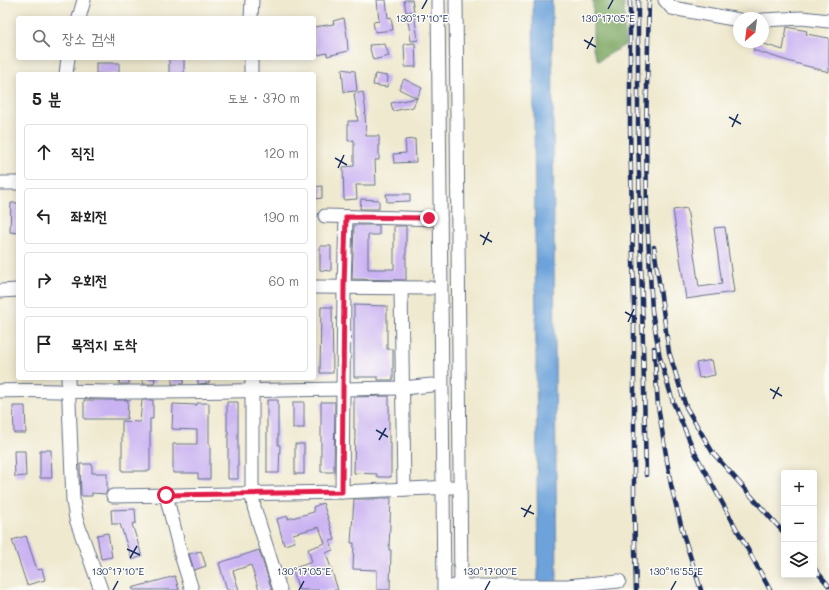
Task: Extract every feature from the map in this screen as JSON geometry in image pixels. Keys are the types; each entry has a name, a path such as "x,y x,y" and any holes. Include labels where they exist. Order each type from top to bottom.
{"street":[{"path":"80,16 84,0"},
{"path":"251,16 252,0"},
{"path":"438,0 444,588 567,586 618,581"},
{"path":"456,0 462,588"},
{"path":"665,0 672,8 733,19"},
{"path":"769,20 802,18 829,21"},
{"path":"66,72 68,60"},
{"path":"251,60 251,72"},
{"path":"0,183 16,183"},
{"path":"325,216 440,219"},
{"path":"342,492 346,217"},
{"path":"316,287 430,288"},
{"path":"401,288 404,489"},
{"path":"0,291 16,290"},
{"path":"0,391 32,390 68,384 115,393 252,384 343,389 403,388 432,385"},
{"path":"68,384 73,501 76,519 101,590"},
{"path":"252,384 252,494 254,507 280,590"},
{"path":"113,496 342,492 460,487"},
{"path":"166,495 180,551 192,590"}],"green space":[{"path":"593,0 624,0 625,45 598,61 593,49"}],"water":[{"path":"533,0 552,0 557,590 538,590"}],"building":[{"path":"377,0 386,0 388,18 391,17 393,30 375,32 373,22 379,21"},
{"path":"404,0 412,0 414,11 406,12"},
{"path":"414,13 418,40 411,41 407,14"},
{"path":"344,18 348,51 327,56 327,53 318,55 316,48 316,27 334,24 333,21"},
{"path":"787,27 807,31 806,34 829,38 829,72 753,50 754,48 769,48 769,46 783,50"},
{"path":"415,43 416,67 405,67 404,44"},
{"path":"385,44 389,56 373,60 369,45"},
{"path":"169,60 184,60 184,72 169,72"},
{"path":"96,63 119,63 119,72 96,72"},
{"path":"342,69 355,71 357,91 344,92"},
{"path":"375,74 388,76 387,87 373,85"},
{"path":"404,79 422,88 417,98 399,89"},
{"path":"363,92 366,113 366,136 379,136 379,160 375,160 376,185 356,185 357,199 344,200 343,167 354,166 354,140 348,141 348,121 358,121 354,94"},
{"path":"417,98 413,107 393,111 391,103"},
{"path":"415,139 416,162 394,163 393,154 406,153 405,140"},
{"path":"322,186 322,198 316,199 316,187"},
{"path":"386,194 410,194 410,201 387,202"},
{"path":"361,199 379,200 379,209 360,209"},
{"path":"11,203 16,203 16,233 10,232"},
{"path":"687,208 699,287 722,284 714,228 725,227 734,292 686,299 673,210"},
{"path":"354,225 379,225 379,235 368,235 368,269 394,269 394,226 406,226 406,280 352,279"},
{"path":"320,246 331,246 331,271 320,270"},
{"path":"354,305 387,306 387,349 393,349 393,380 378,380 378,377 354,377"},
{"path":"321,307 332,307 333,373 320,373"},
{"path":"712,360 715,375 699,378 696,363"},
{"path":"120,380 129,380 129,384 119,384"},
{"path":"143,380 155,380 154,384 143,384"},
{"path":"172,380 184,380 183,384 172,384"},
{"path":"198,380 210,380 209,383 198,384"},
{"path":"389,396 391,477 377,477 377,474 354,473 354,397"},
{"path":"84,400 128,400 127,419 84,419"},
{"path":"142,400 153,400 153,419 150,419 150,471 122,471 122,421 140,422"},
{"path":"267,400 278,400 278,445 280,445 279,473 267,473"},
{"path":"227,402 238,402 238,479 228,479"},
{"path":"293,402 304,402 304,428 293,428"},
{"path":"321,402 335,402 334,472 321,472"},
{"path":"197,403 209,403 210,479 198,479 198,473 173,473 173,444 197,444 197,430 172,429 173,404 197,405"},
{"path":"13,406 25,406 26,433 14,433"},
{"path":"295,444 304,444 304,474 295,474"},
{"path":"40,450 51,450 52,478 40,478"},
{"path":"14,451 25,451 26,476 15,477"},
{"path":"80,464 92,464 92,473 107,473 106,494 92,493 92,496 81,496"},
{"path":"391,498 389,550 391,550 390,590 377,590 377,570 353,569 354,543 351,543 354,499"},
{"path":"323,503 335,540 330,541 333,550 326,553 338,590 299,590 292,569 312,562 308,549 325,543 319,527 293,534 295,542 284,545 277,519 288,516 288,519 314,512 313,507"},
{"path":"135,509 136,523 132,524 142,556 132,560 120,524 112,524 111,510"},
{"path":"108,533 112,557 101,559 97,535"},
{"path":"26,536 37,570 42,569 45,580 27,585 12,540"},
{"path":"259,550 272,590 259,590 251,565 233,571 239,590 227,590 219,563"},
{"path":"201,551 206,566 194,570 189,554"},
{"path":"175,576 179,590 133,590 132,588"}],"railway":[{"path":"630,0 630,128 634,304 634,502 636,590"},
{"path":"638,0 638,128 646,475"},
{"path":"649,0 646,131 647,216 652,311 660,358 673,402 695,453 770,590"},
{"path":"654,247 669,352 686,407 713,453 781,530"},
{"path":"654,348 658,406 671,485 684,537 701,590"},
{"path":"817,572 829,586"}],"route":[{"path":"166,495 342,492 346,217 429,218"}]}
